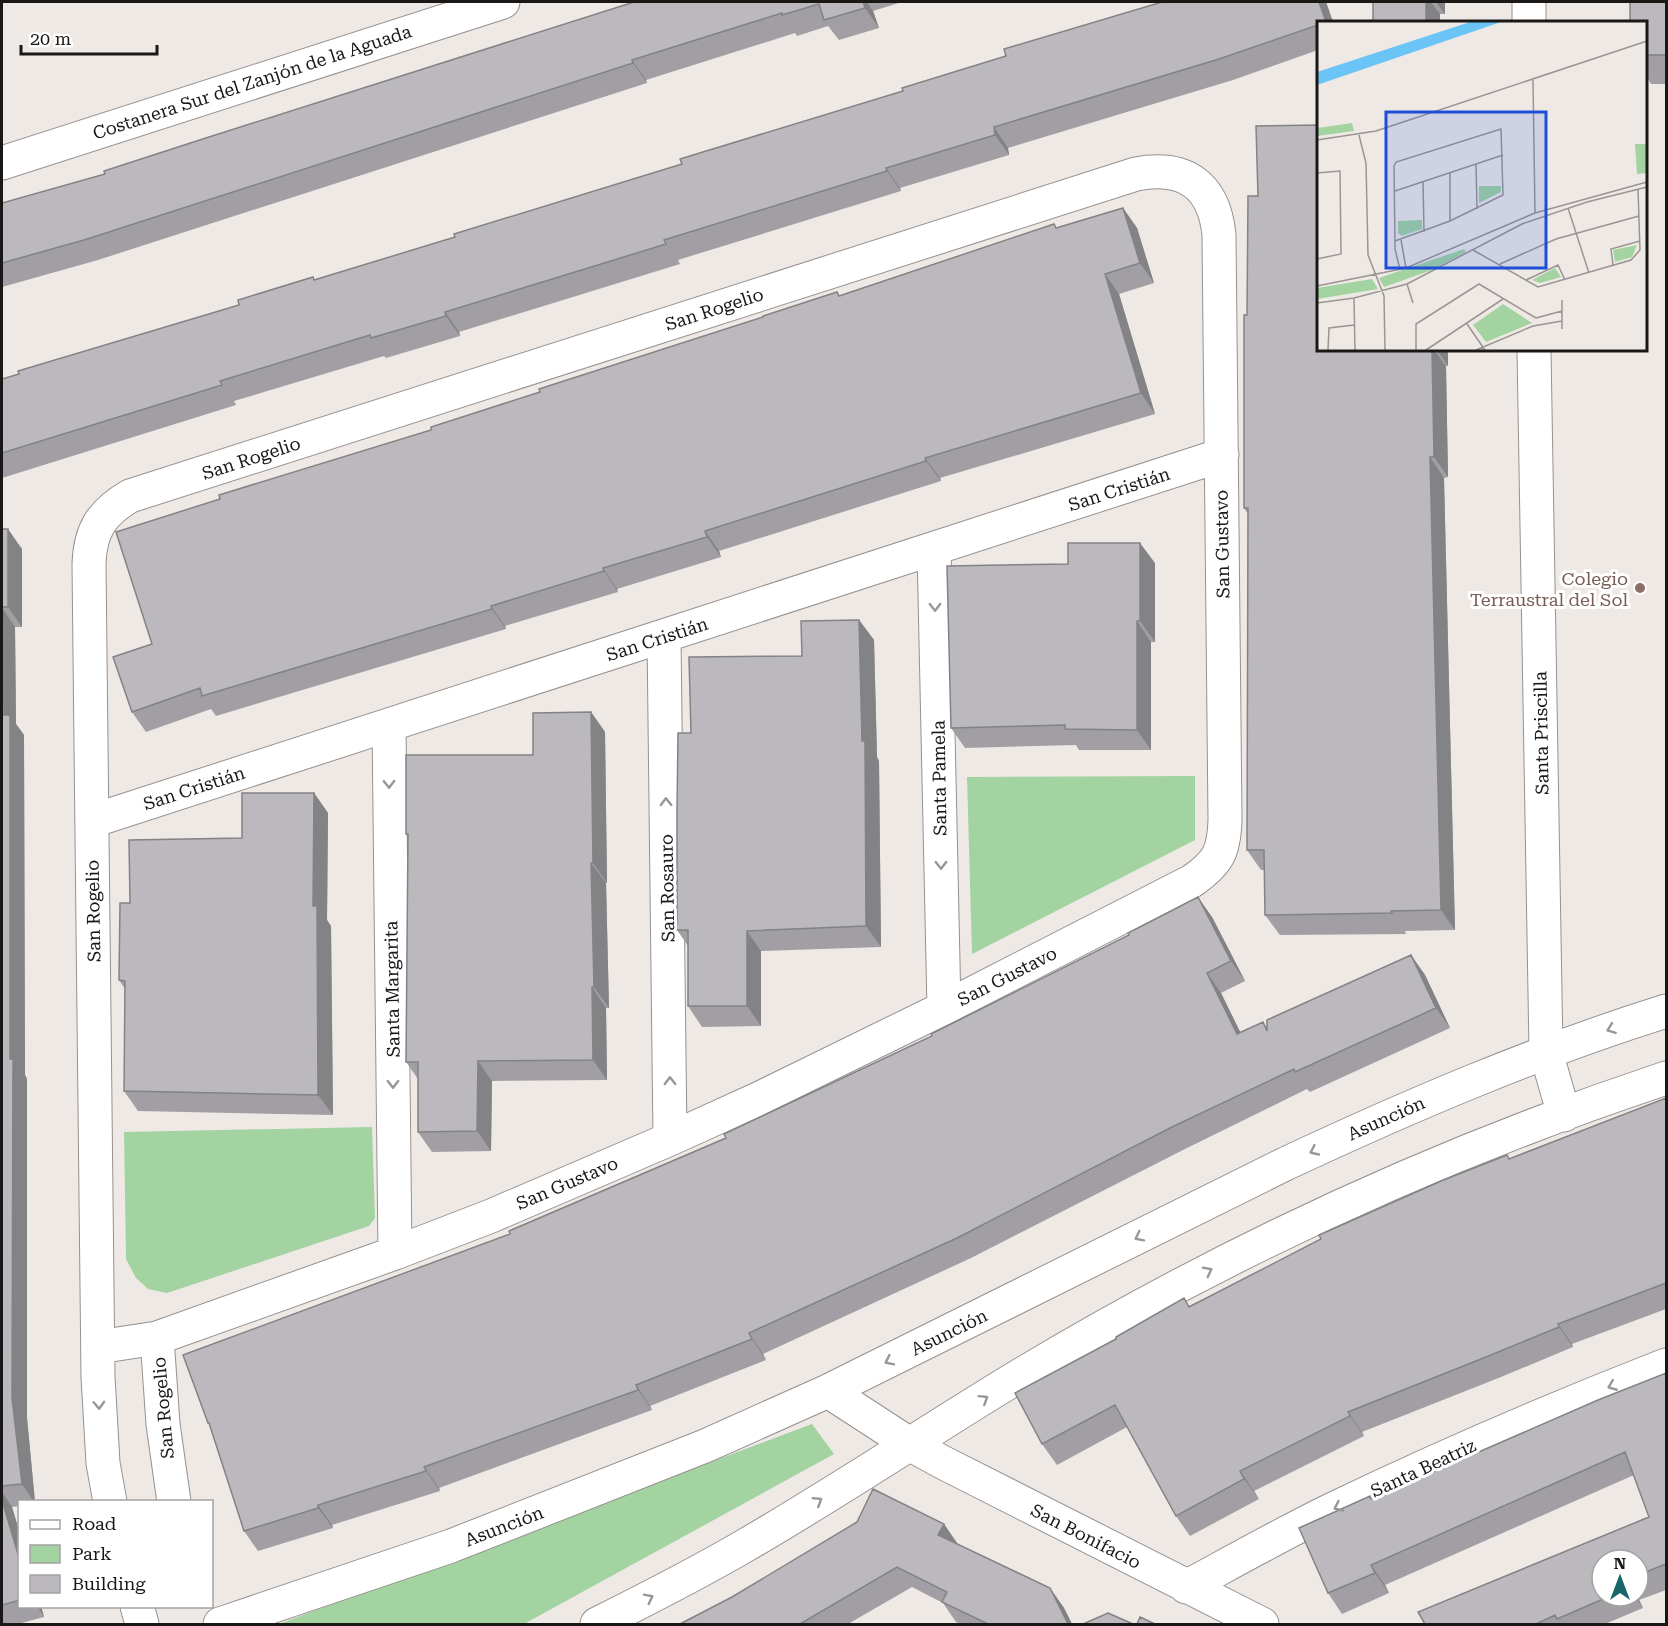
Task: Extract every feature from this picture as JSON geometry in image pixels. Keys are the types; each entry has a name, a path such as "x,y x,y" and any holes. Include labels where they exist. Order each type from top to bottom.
{"street":[{"name":"Costanera Sur del Zanjón de la Aguada","path":"2,163 503,2"},
{"path":"1529,2 1529,21"},
{"name":"San Rogelio","path":"110,1500 99,1424 90,547 98,526 114,506 130,496 1136,174 1156,170 1171,172 1197,185"},
{"name":"San Gustavo","path":"157,1338 395,1253 491,1216 670,1139 944,1008 1192,881 1213,865 1225,835 1218,228 1213,206 1197,185"},
{"name":"Santa Priscilla","path":"1534,351 1546,1052 1564,1115"},
{"name":"San Cristián","path":"92,821 1222,455"},
{"name":"Santa Pamela","path":"934,549 944,1008"},
{"name":"San Rosauro","path":"664,636 670,1139"},
{"name":"Santa Margarita","path":"389,725 395,1253"},
{"name":"Asunción","path":"220,1624 451,1546 705,1446 828,1391 1285,1164 1434,1097 1546,1052 1666,1011"},
{"path":"597,1624 746,1545 1025,1373 1141,1306 1251,1250 1417,1172 1666,1078"},
{"name":"San Rogelio","path":"98,1347 157,1338 163,1424 174,1500"},
{"name":"Santa Beatriz","path":"1186,1587 1329,1511 1420,1468 1533,1418 1666,1365"},
{"name":"San Bonifacio","path":"828,1391 911,1445 1262,1624"},
{"path":"138,1608 142,1624"},
{"path":"206,1608 211,1624"}],"green space":[{"path":"1195,776 1195,840 972,954 967,777"},
{"path":"372,1127 375,1218 369,1226 167,1293 148,1289 136,1278 126,1259 124,1132"},
{"path":"812,1424 834,1454 524,1624 279,1624"}],"building":[{"path":"634,2 863,2 865,8 824,20 819,4 782,15 782,13 84,240 2,263 2,203 105,174 104,171"},
{"path":"1162,2 1319,2 1326,21 1317,21 1317,25 1219,59 994,127 995,135 664,240 666,244 445,312 446,316 371,338 370,335 220,381 222,385 2,453 2,379 19,374 18,371 239,305 238,300 313,277 314,280 455,237 454,234 682,164 680,159 903,91 902,88 1006,56 1004,49"},
{"path":"1373,2 1426,2 1426,21 1373,21"},
{"path":"1630,2 1666,2 1666,55 1647,55 1647,21 1630,21"},
{"path":"1317,125 1317,351 1432,351 1434,457 1430,457 1441,910 1265,915 1264,850 1247,850 1248,508 1244,508 1244,315 1247,315 1248,196 1258,196 1256,126"},
{"path":"1123,208 1140,263 1105,274 1141,393 925,458 926,461 705,531 707,537 603,568 604,571 491,606 492,609 202,696 200,688 132,712 113,657 152,644 116,532 220,499 219,495 431,430 431,427 540,392 539,389 837,292 839,296 1054,224 1056,228"},
{"path":"2,529 8,529 8,607 2,607"},
{"path":"1068,543 1140,543 1137,730 1065,729 1065,725 951,728 947,566 1068,564"},
{"path":"859,620 862,741 865,741 866,926 747,931 747,1006 688,1006 688,930 677,930 677,811 678,733 691,733 689,657 802,656 801,621"},
{"path":"591,712 593,1060 478,1061 477,1131 418,1132 418,1062 406,1062 408,834 406,834 406,755 533,755 533,713"},
{"path":"2,715 10,715 10,1059 13,1059 12,1398 22,1484 2,1486"},
{"path":"242,793 314,793 313,906 317,906 318,1095 124,1091 125,981 119,980 120,903 130,903 129,840 242,838"},
{"path":"1198,897 1231,961 1207,973 1237,1034 1263,1022 1267,1031 1267,1020 1411,955 1436,1008 1295,1072 1294,1069 1170,1128 957,1238 749,1333 752,1339 636,1385 638,1390 424,1467 426,1471 244,1531 209,1423 183,1355 510,1234 509,1231 726,1138 724,1134 932,1036 931,1034 1129,935 1128,933"},
{"path":"1666,1098 1666,1283 1558,1324 1559,1327 1348,1412 1350,1416 1240,1471 1244,1479 1176,1516 1115,1405 1042,1444 1015,1393 1116,1339 1184,1298 1189,1307 1321,1239 1319,1235 1441,1181 1507,1155 1509,1159"},
{"path":"1666,1373 1666,1564 1650,1570 1650,1548 1590,1548 1590,1605 1557,1619 1555,1615 1536,1624 1425,1624 1418,1612 1649,1517 1625,1452 1371,1565 1375,1573 1328,1593 1299,1528"},
{"path":"873,1489 944,1524 938,1535 1050,1588 1068,1624 988,1624 942,1602 947,1592 897,1567 800,1624 680,1624 732,1597 857,1522"},
{"path":"2,1500 18,1554 18,1601 2,1605"},
{"path":"1108,1613 1133,1624 1083,1624"},
{"path":"1140,1617 1155,1624 1137,1624"}],"place":[{"name":"Colegio Terraustral del Sol","path":"1640,588"}]}
